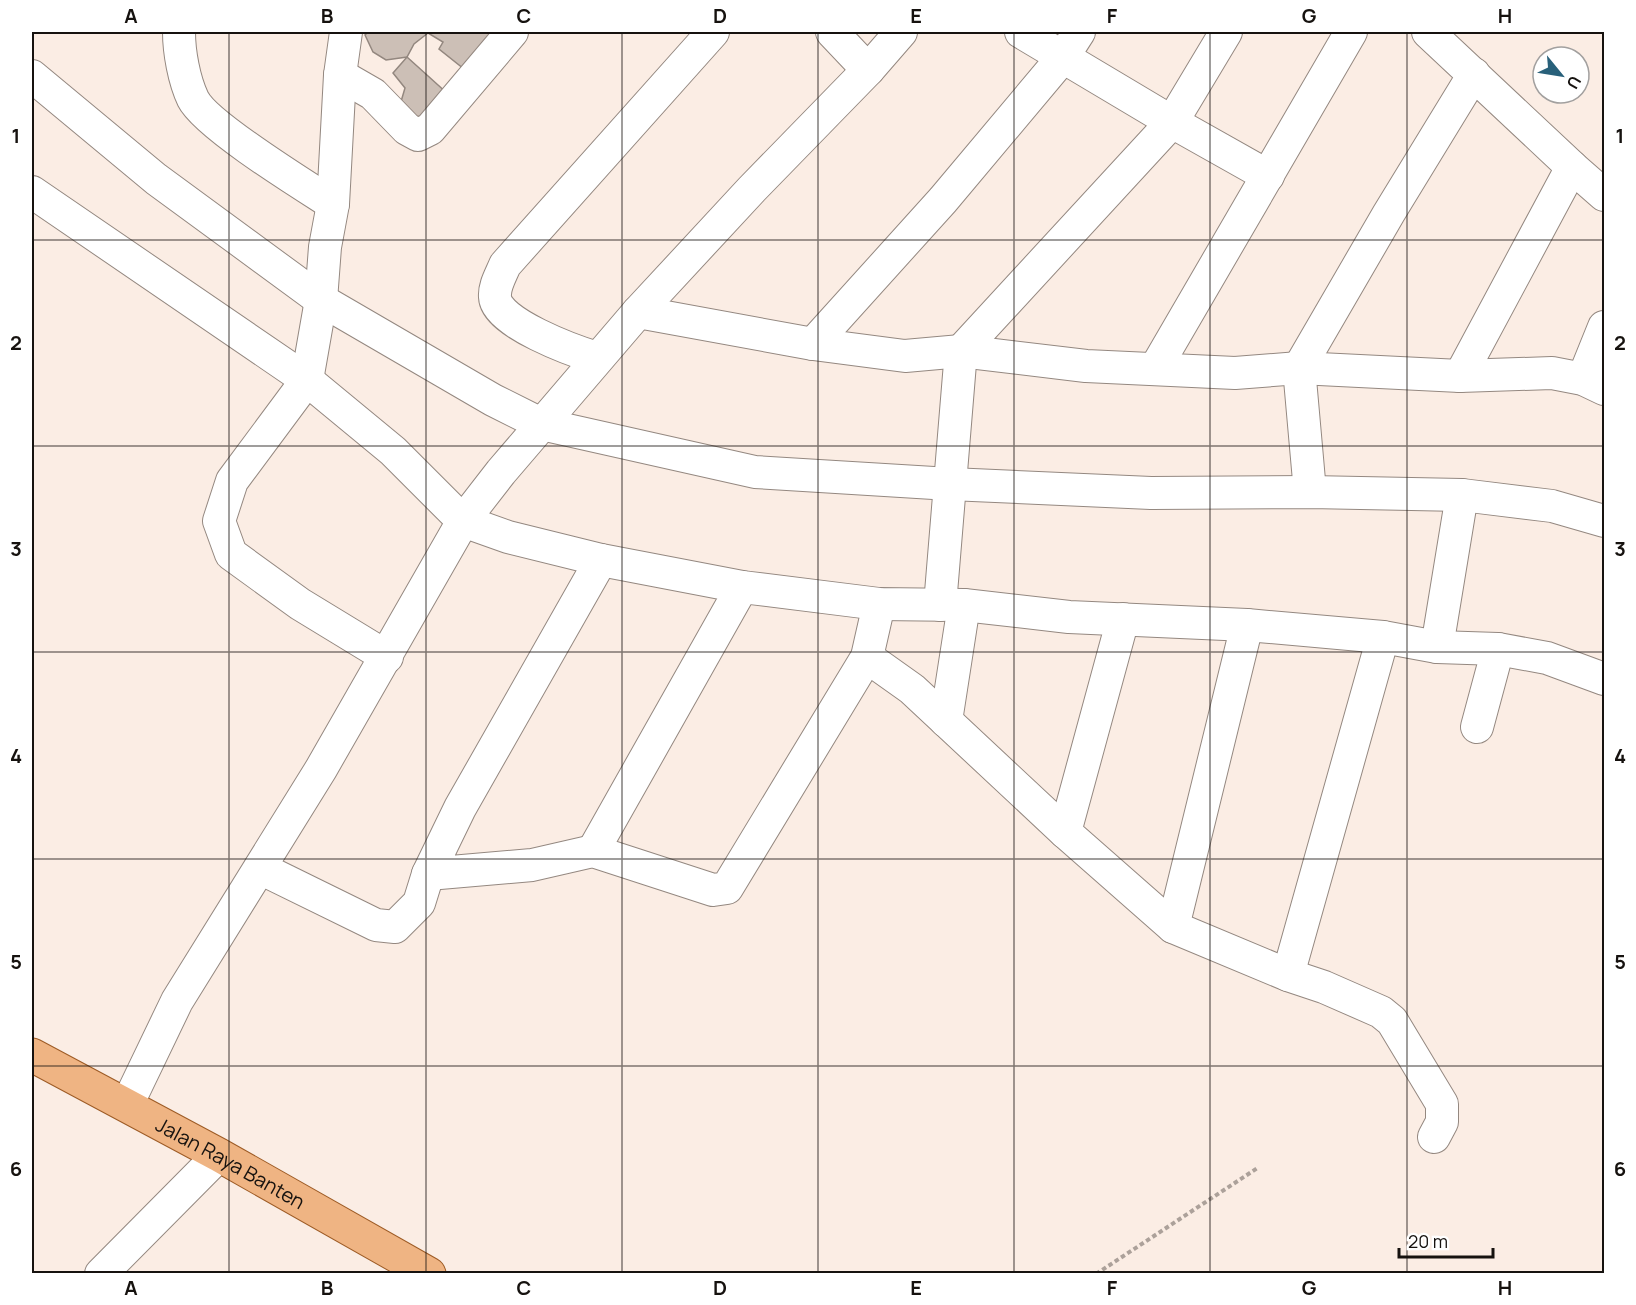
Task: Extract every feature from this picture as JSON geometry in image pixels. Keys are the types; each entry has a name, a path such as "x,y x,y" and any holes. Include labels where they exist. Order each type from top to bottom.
{"main road":[{"name":"Jalan Raya Banten","path":"35,1063 127,1105 219,1155 415,1270"}],"street":[{"path":"179,32 179,46 194,100 207,115 269,163 333,204"},
{"path":"346,32 340,75 333,204 325,247 321,300 307,380 232,482 219,520 231,554 300,604 387,657"},
{"path":"340,75 373,94 407,129 418,135 430,129 512,32"},
{"path":"597,358 573,351 505,316 495,297 497,282 505,265 713,32"},
{"path":"832,32 868,70"},
{"path":"127,1105 177,1001 387,657 463,521 541,424 638,312 752,189 868,70 901,32"},
{"path":"1021,32 1071,44 1172,122 1268,176"},
{"path":"946,721 952,605 950,484 961,351 1172,122 1226,32"},
{"path":"1155,369 1351,32"},
{"path":"1428,32 1537,137 1605,195"},
{"path":"813,344 943,200 1071,44"},
{"path":"1310,492 1299,368 1389,213 1474,74"},
{"path":"32,75 156,179 321,300 493,400 541,424 755,472 1151,493 1310,492 1462,495 1552,506 1605,521"},
{"path":"1460,376 1572,167"},
{"path":"32,192 307,380 393,451 463,521 508,537 601,560 742,587 879,604 952,605 1068,617 1247,625 1383,636 1437,647 1498,649 1547,658 1605,679"},
{"path":"638,312 813,344 905,356 961,351 1086,366 1234,373 1299,368 1460,376 1551,373 1594,384 1605,327"},
{"path":"1437,647 1462,495"},
{"path":"260,868 376,925 395,927 419,903 428,874 460,808 601,560"},
{"path":"593,851 742,587"},
{"path":"428,874 532,865 593,851 713,891 727,888 867,657 879,604"},
{"path":"1065,832 1123,619"},
{"path":"1173,927 1247,625"},
{"path":"1288,975 1383,636"},
{"path":"1477,727 1498,649"},
{"path":"867,657 912,689 1065,832 1173,927 1288,975 1324,987 1381,1012 1392,1021 1442,1104 1442,1122 1434,1137"},
{"path":"101,1274 219,1155"}],"path":[{"path":"1096,1274 1259,1167"}],"building":[{"path":"368,32 428,33 414,44 407,57 386,60 373,52 365,35"},
{"path":"502,32 474,77 439,49 443,42 428,33"},
{"path":"407,57 448,94 422,125 400,105 405,88 393,73"}]}
